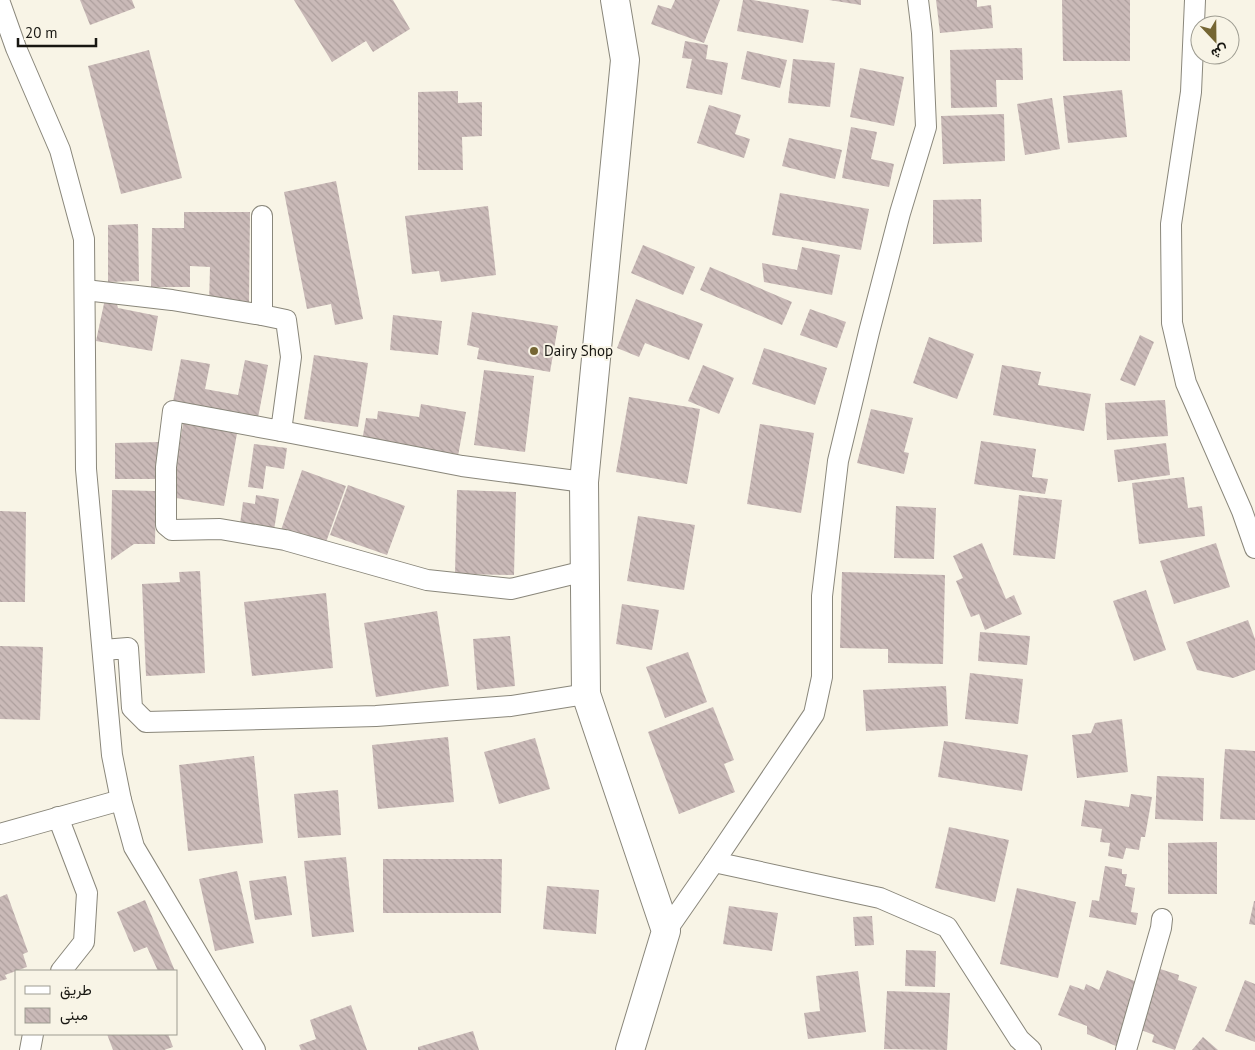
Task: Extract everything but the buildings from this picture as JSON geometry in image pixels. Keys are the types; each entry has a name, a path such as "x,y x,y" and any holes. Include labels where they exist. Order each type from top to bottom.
{"main road":[{"path":"615,0 625,60 584,482 586,694 666,931 630,1050"}],"street":[{"path":"666,931 814,714 822,678 822,596 838,462 868,332 900,213 926,127 922,33 918,0"},
{"path":"1195,0 1191,92 1171,224 1172,323 1186,383 1242,511 1255,548"},
{"path":"0,3 16,48 60,150 84,239 86,469 112,755 121,800 134,846 255,1050"},
{"path":"262,216 262,315"},
{"path":"85,290 172,300 286,320 291,357 281,431"},
{"path":"584,482 462,466 173,411 166,467 166,525 172,530 220,529 285,540 427,580 511,589 585,572"},
{"path":"103,650 128,648 132,708 146,722 376,716 511,706 586,694"},
{"path":"0,834 121,800"},
{"path":"58,817 87,893 84,942 62,970"},
{"path":"714,862 880,898 947,927 1019,1039 1031,1050"},
{"path":"1126,1050 1162,919"},
{"path":"30,1050 34,1035"}],"place":[{"name":"Dairy Shop","path":"534,351"}]}
